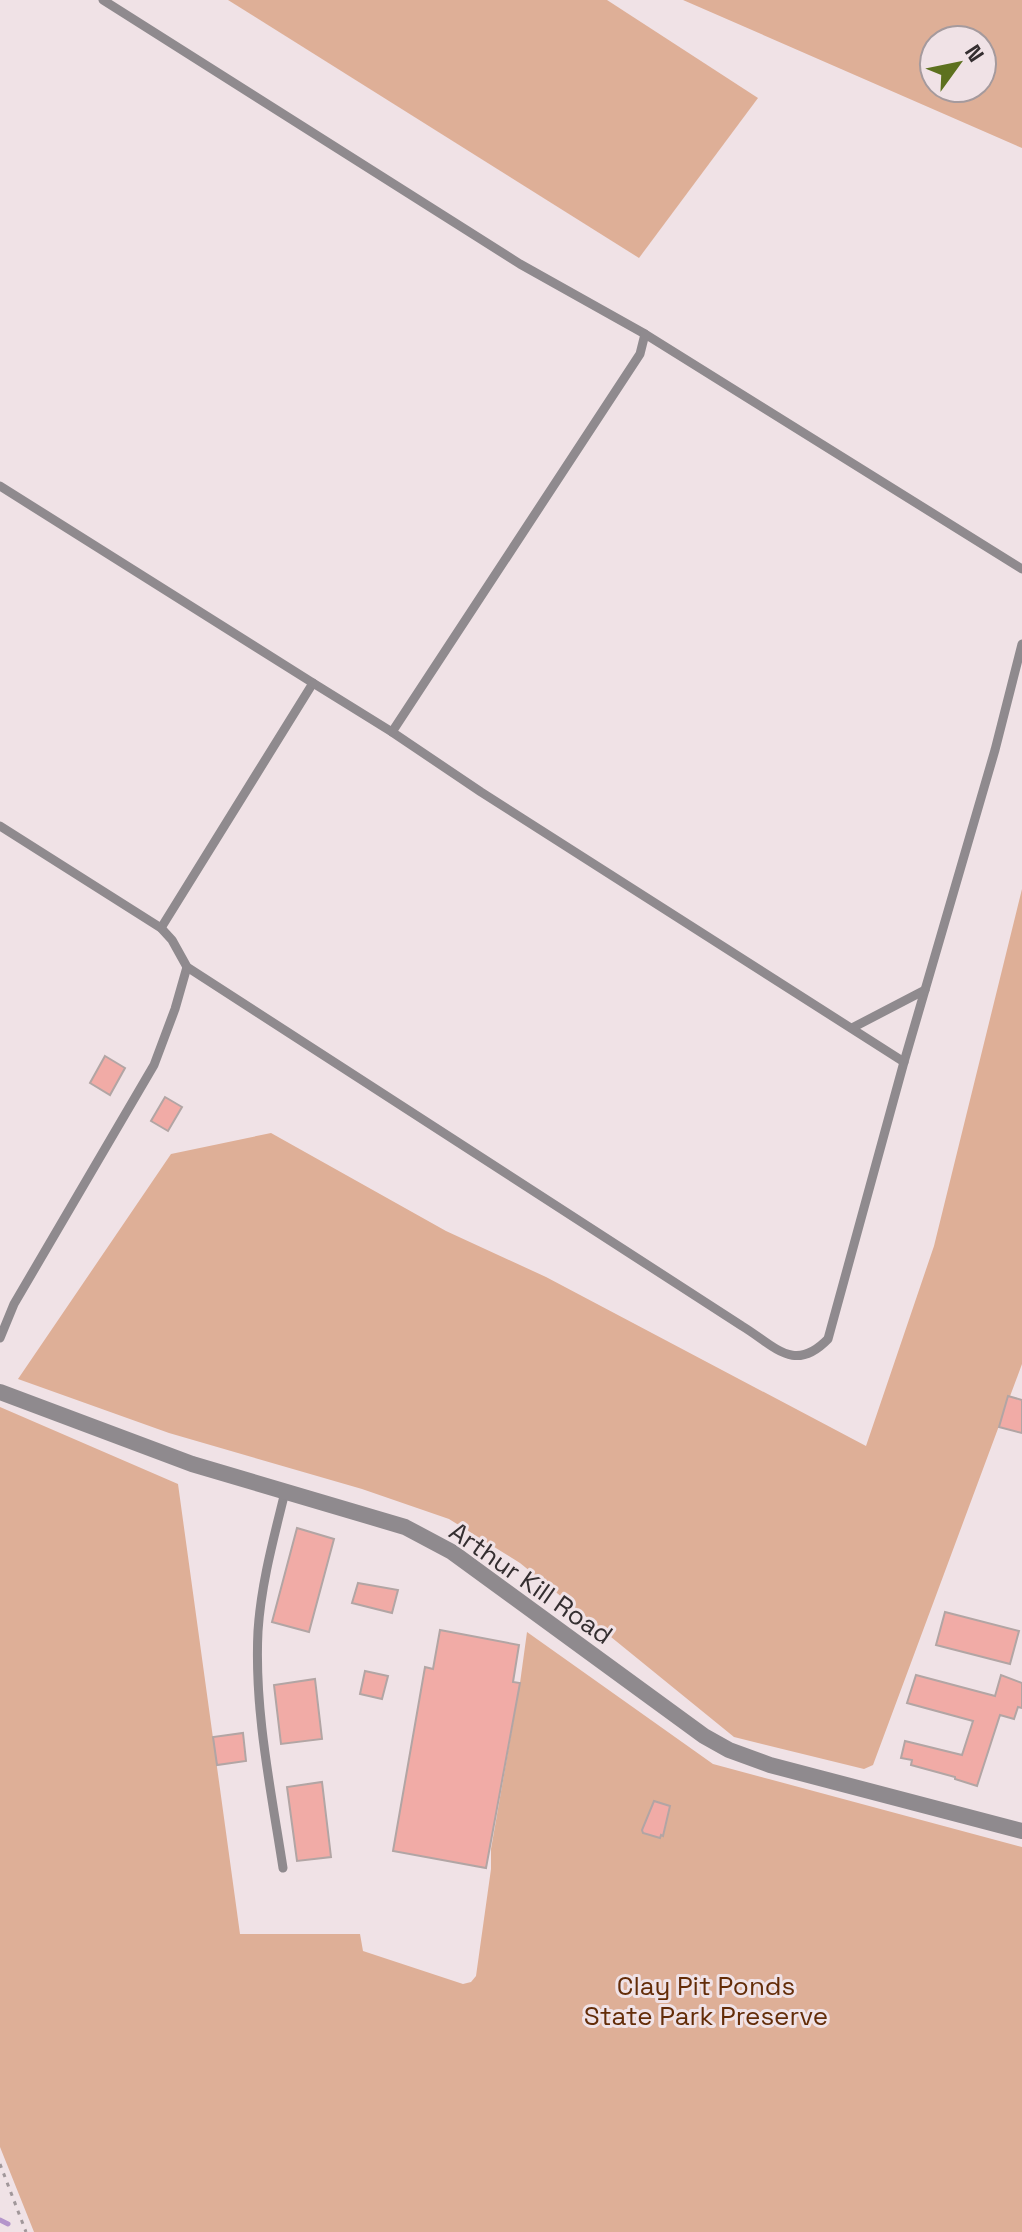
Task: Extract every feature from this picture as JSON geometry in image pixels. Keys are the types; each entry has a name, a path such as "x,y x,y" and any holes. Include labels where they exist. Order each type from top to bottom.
{"street":[{"name":"Arthur Kill Road","path":"0,1392 192,1464 405,1527 452,1552 704,1736 729,1750 770,1765 1022,1831"}],"lane":[{"path":"103,0 520,264 645,334 1022,569"},
{"path":"392,732 640,354 645,334"},
{"path":"0,486 392,732 904,1062"},
{"path":"0,826 161,928 172,940 187,967 794,1358 817,1351 828,1339 904,1062 995,750 1022,644"},
{"path":"161,928 313,683"},
{"path":"0,1338 14,1304 154,1065 187,967"},
{"path":"852,1028 925,990"},
{"path":"283,1868 264,1740 258,1629 265,1580 285,1492"}],"path":[{"path":"0,2164 26,2232"}],"green space":[{"path":"228,0 607,0 758,98 639,258"},
{"path":"683,0 1022,0 1022,148 921,104 998,104 998,24 918,24 918,103"},
{"path":"1022,889 1022,1364 873,1765 864,1769 734,1737 520,1563 449,1519 362,1489 169,1433 18,1379 171,1154 271,1133 446,1231 546,1277 866,1446 934,1246"},
{"name":"Clay Pit Ponds State Park Preserve","path":"0,1407 178,1484 240,1934 360,1934 363,1951 463,1984 471,1982 476,1976 491,1849 527,1632 713,1764 1022,1847 1022,2232 34,2232 0,2147"}],"building":[{"path":"105,1056 125,1068 110,1095 90,1083"},
{"path":"165,1097 182,1107 168,1131 151,1121"},
{"path":"1008,1396 1022,1400 1022,1433 999,1427"},
{"path":"297,1528 334,1539 309,1632 272,1622"},
{"path":"358,1583 398,1590 392,1613 352,1603"},
{"path":"945,1612 1019,1631 1010,1664 936,1645"},
{"path":"440,1630 519,1645 513,1682 520,1683 486,1868 393,1851 425,1667 433,1669"},
{"path":"365,1671 388,1676 382,1699 360,1694"},
{"path":"916,1675 995,1696 1001,1675 1022,1683 1022,1708 1018,1707 1014,1719 1000,1715 977,1786 911,1765 912,1760 901,1758 905,1741 962,1755 973,1721 907,1703"},
{"path":"315,1679 322,1739 281,1744 274,1685"},
{"path":"243,1733 246,1761 217,1765 213,1737"},
{"path":"322,1782 331,1857 297,1861 287,1787"},
{"path":"654,1801 670,1806 660,1838 642,1830"}],"waterway":[{"path":"0,2220 8,2224"}]}
